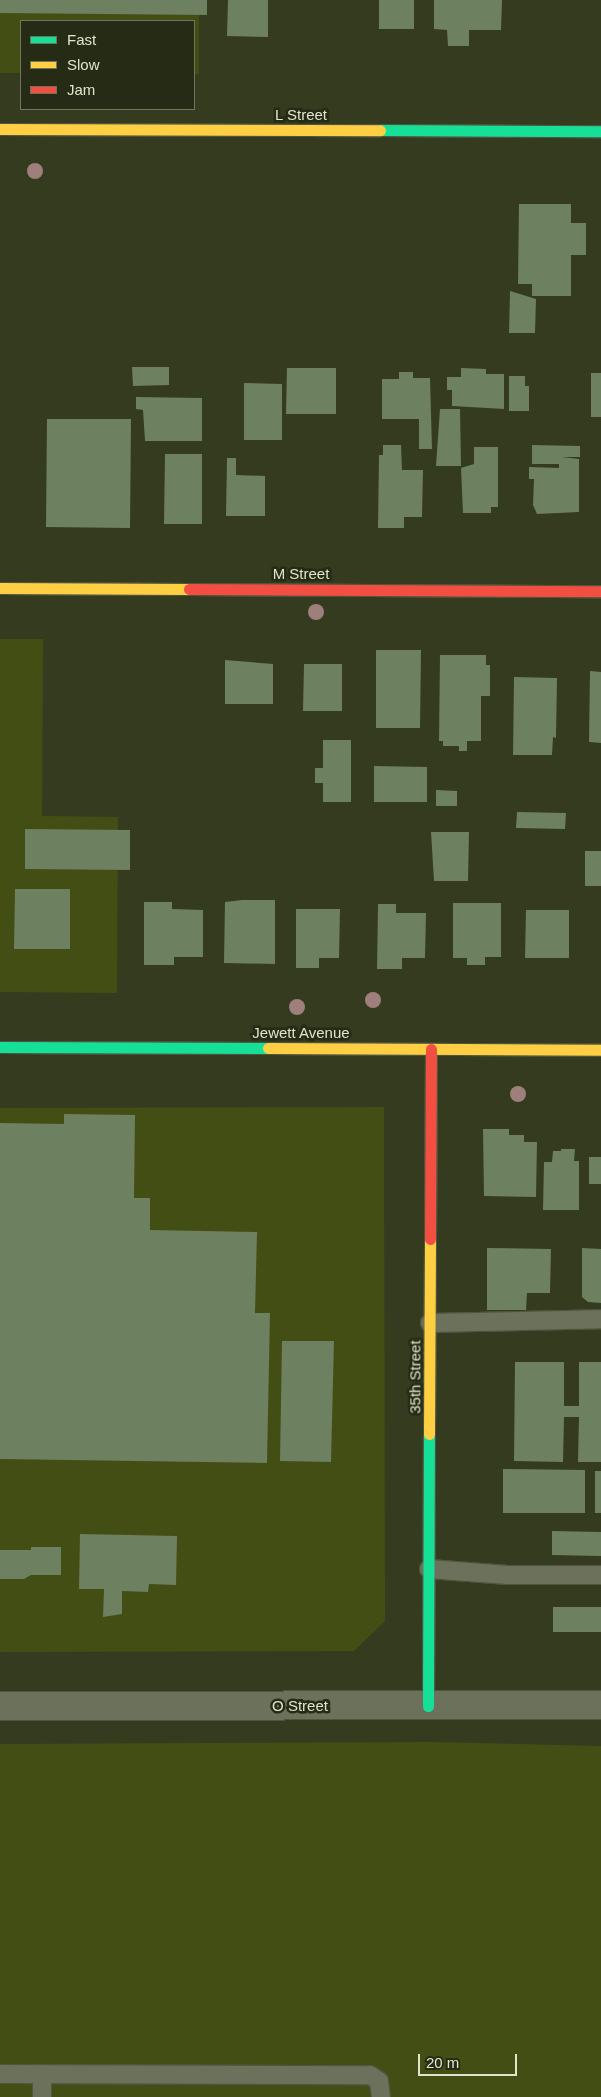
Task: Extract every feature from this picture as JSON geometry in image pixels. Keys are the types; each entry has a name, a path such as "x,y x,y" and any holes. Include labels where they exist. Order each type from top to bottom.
{"street":[{"name":"L Street","path":"0,129 601,131"},
{"name":"M Street","path":"0,588 601,590"},
{"name":"Jewett Avenue","path":"0,1047 601,1050"},
{"name":"35th Street","path":"428,1706 431,1049"},
{"name":"O Street","path":"0,1706 601,1705"}],"lane":[{"path":"430,1323 601,1319"},
{"path":"429,1569 508,1575 601,1575"},
{"path":"0,2074 370,2074 379,2081 381,2097"},
{"path":"42,2074 42,2097"}],"shaded area":[{"path":"0,0 199,0 199,74 195,74 195,20 20,20 20,73 0,73"},
{"path":"0,639 43,639 42,816 118,817 117,993 0,992"},
{"path":"384,1107 385,1621 354,1651 0,1652 0,1108"},
{"path":"430,1742 601,1746 601,2097 0,2097 0,1744"}],"building":[{"path":"0,0 207,0 207,15 0,13"},
{"path":"228,0 268,0 268,37 227,36"},
{"path":"379,0 414,0 414,29 379,29"},
{"path":"434,0 502,0 501,30 469,30 469,46 448,46 447,30 434,29"},
{"path":"519,204 571,204 571,223 586,223 586,255 571,255 571,296 532,296 532,284 518,284"},
{"path":"510,291 536,299 535,333 509,333"},
{"path":"132,367 169,367 169,385 133,386"},
{"path":"287,368 336,368 336,414 286,414"},
{"path":"461,368 486,369 486,374 504,374 504,409 452,406 452,390 447,390 447,377 461,377"},
{"path":"399,372 413,372 413,378 430,378 432,449 419,449 419,419 382,419 382,379 399,379"},
{"path":"591,373 601,373 601,417 591,417"},
{"path":"509,376 525,376 525,386 529,386 529,411 509,411"},
{"path":"244,383 282,384 282,440 244,440"},
{"path":"136,397 202,398 202,441 145,441 143,410 136,409"},
{"path":"440,409 460,409 461,466 436,466"},
{"path":"47,419 131,419 130,528 46,527"},
{"path":"383,445 401,445 402,470 423,470 422,517 404,517 404,528 378,528 379,455 383,455"},
{"path":"532,445 580,446 580,457 562,457 579,459 579,512 537,514 533,505 534,479 529,479 529,467 559,468 559,464 532,464"},
{"path":"474,447 498,447 498,507 491,507 491,513 463,513 461,468 474,464"},
{"path":"165,454 202,454 202,524 164,524"},
{"path":"227,458 236,458 236,475 265,476 265,516 226,516"},
{"path":"376,650 421,650 420,728 376,728"},
{"path":"440,655 486,655 486,665 490,665 490,696 481,696 481,741 467,741 467,751 459,751 459,746 443,746 443,741 439,741"},
{"path":"225,660 273,664 273,704 225,704"},
{"path":"304,664 342,664 342,711 303,711"},
{"path":"590,671 601,672 601,743 589,742"},
{"path":"514,677 557,678 556,738 553,737 552,755 513,755"},
{"path":"323,740 351,740 351,802 323,802 323,783 315,783 315,768 323,768"},
{"path":"374,766 427,767 427,802 374,802"},
{"path":"436,790 457,791 457,806 436,806"},
{"path":"517,812 566,813 565,829 516,828"},
{"path":"25,829 130,830 130,870 25,869"},
{"path":"431,832 469,832 468,881 434,881"},
{"path":"585,851 601,851 601,886 585,886"},
{"path":"15,889 70,889 70,949 14,949"},
{"path":"275,900 275,964 224,963 225,902"},
{"path":"144,902 172,902 172,909 203,910 203,957 174,957 174,965 144,965"},
{"path":"453,903 501,903 501,957 485,957 485,965 467,965 467,958 453,958"},
{"path":"378,904 396,904 396,913 426,913 425,958 402,958 402,969 377,969"},
{"path":"296,909 340,909 339,958 319,958 319,968 296,968"},
{"path":"526,910 569,910 569,958 525,958"},
{"path":"64,1114 135,1115 134,1198 150,1198 150,1230 257,1232 255,1313 270,1313 267,1463 0,1459 0,1123 64,1124"},
{"path":"483,1129 509,1129 509,1135 524,1135 524,1142 537,1142 536,1197 484,1196"},
{"path":"561,1149 575,1149 574,1161 579,1161 579,1210 543,1210 544,1162 552,1162 553,1151 561,1151"},
{"path":"589,1157 601,1157 601,1184 589,1184"},
{"path":"487,1248 551,1249 550,1293 527,1293 526,1310 487,1310"},
{"path":"582,1248 601,1249 601,1303 588,1302 582,1297"},
{"path":"282,1341 334,1341 331,1462 280,1461"},
{"path":"515,1362 564,1362 564,1406 579,1406 579,1362 601,1362 601,1462 578,1462 579,1417 564,1417 563,1462 514,1461"},
{"path":"503,1469 585,1470 585,1513 503,1513"},
{"path":"595,1471 601,1471 601,1513 595,1513"},
{"path":"552,1531 601,1532 601,1556 552,1555"},
{"path":"80,1534 177,1536 176,1585 149,1584 148,1592 122,1591 122,1614 103,1617 104,1589 79,1589"},
{"path":"31,1547 61,1547 61,1575 31,1575 24,1579 0,1579 0,1550 31,1550"},
{"path":"553,1607 601,1607 601,1632 553,1632"}],"traffic: fast":[{"path":"380,130 601,131"},
{"path":"0,1047 268,1048"},
{"path":"428,1706 429,1434"}],"traffic: slow":[{"path":"0,129 380,130"},
{"path":"0,588 189,589"},
{"path":"268,1048 601,1050"},
{"path":"429,1434 430,1239"}],"traffic: jam":[{"path":"189,589 601,591"},
{"path":"430,1239 431,1049"}]}
